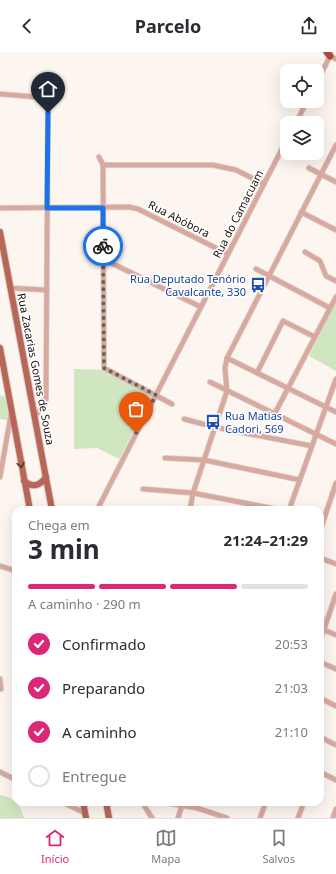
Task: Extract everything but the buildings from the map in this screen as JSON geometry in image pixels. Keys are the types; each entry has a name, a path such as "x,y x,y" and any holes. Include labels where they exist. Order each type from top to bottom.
{"main road":[{"name":"Rua Zacarias Gomes de Souza","path":"0,232 51,506"},
{"path":"0,348 29,506"},
{"path":"24,481 33,486 43,482 46,477"},
{"path":"107,806 109,818"}],"street":[{"path":"324,69 331,56"},
{"path":"0,94 48,98 46,398 45,404 35,416"},
{"path":"191,506 193,493 227,391 224,368 227,358 268,275 336,145"},
{"name":"Rua do Camacuam","path":"99,506 280,153"},
{"path":"99,157 103,165 104,368 172,404"},
{"path":"103,165 214,165 236,170 264,184"},
{"path":"309,168 336,182"},
{"name":"Rua Abóbora","path":"0,208 129,207 138,209 228,254"},
{"path":"301,212 336,230"},
{"path":"305,252 320,261 326,276 336,281"},
{"path":"104,259 201,307"},
{"path":"256,269 330,308"},
{"path":"11,288 47,290"},
{"path":"275,413 336,297"},
{"path":"257,373 283,321 315,337"},
{"path":"227,358 336,412"},
{"path":"290,506 336,379"},
{"path":"210,382 336,444"},
{"path":"0,477 11,409"},
{"path":"184,419 214,427 312,446"},
{"path":"7,437 9,434 16,434"},
{"path":"165,458 204,460 300,480"},
{"path":"324,519 336,483"},
{"path":"144,489 193,493 260,506"},
{"path":"324,560 336,564"},
{"path":"0,566 12,570"},
{"path":"324,623 335,597"},
{"path":"324,629 336,635"},
{"path":"324,664 336,670"},
{"path":"0,679 1,689"},
{"path":"324,700 336,706"},
{"path":"324,739 336,745"},
{"path":"0,772 12,778"},
{"path":"324,774 336,780"},
{"path":"69,806 85,815"},
{"path":"144,806 152,818"},
{"path":"178,818 182,806"},
{"path":"190,806 228,818"},
{"path":"260,818 264,806"},
{"path":"298,818 302,806"},
{"path":"333,818 336,809"}],"green space":[{"path":"336,301 336,371 309,356"},
{"path":"74,369 104,370 153,395 119,459 97,448 74,449"},
{"path":"0,395 6,397 9,409 7,420 0,419"},
{"path":"0,795 12,799 12,806 20,806 24,818 0,818"}],"way so far":[{"path":"103,246 104,368 156,395 136,433"}],"place":[{"name":"Rua Deputado Tenório Cavalcante, 330","path":"258,285"},
{"name":"Rua Matias Cadori, 569","path":"213,422"}],"route":[{"path":"48,113 47,208 103,208 103,246"}]}
